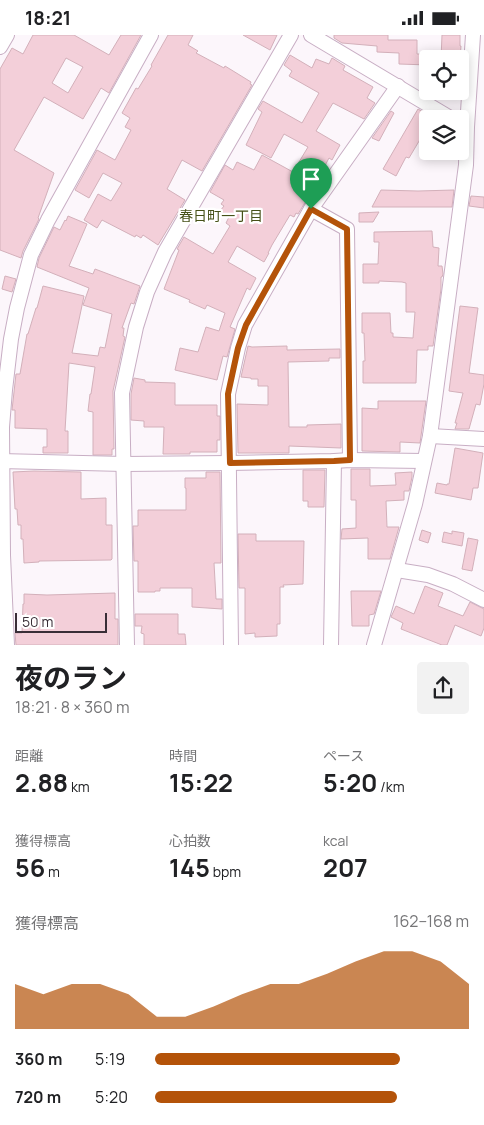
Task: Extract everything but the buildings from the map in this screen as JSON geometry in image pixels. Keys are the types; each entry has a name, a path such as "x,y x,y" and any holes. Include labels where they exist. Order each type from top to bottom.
{"street":[{"path":"0,47 7,35"},
{"path":"7,645 1,461 5,390 16,307 31,255 48,220 151,35"},
{"path":"127,645 122,393 136,327 148,292 166,252 291,35"},
{"path":"311,35 437,110"},
{"path":"465,110 474,35"},
{"path":"232,645 228,394 238,348 246,325 311,209 398,86"},
{"path":"374,645 415,504 430,436 466,160"},
{"path":"311,209 347,229 350,460"},
{"path":"430,436 484,439"},
{"path":"1,461 124,464 350,460 424,461"},
{"path":"331,645 334,461"},
{"path":"397,570 428,575 453,584 484,600"}],"district":[{"name":"春日町一丁目","path":"221,216"}],"route":[{"path":"311,209 347,229 350,460 230,463 228,394 238,348 246,325 311,209"}]}
